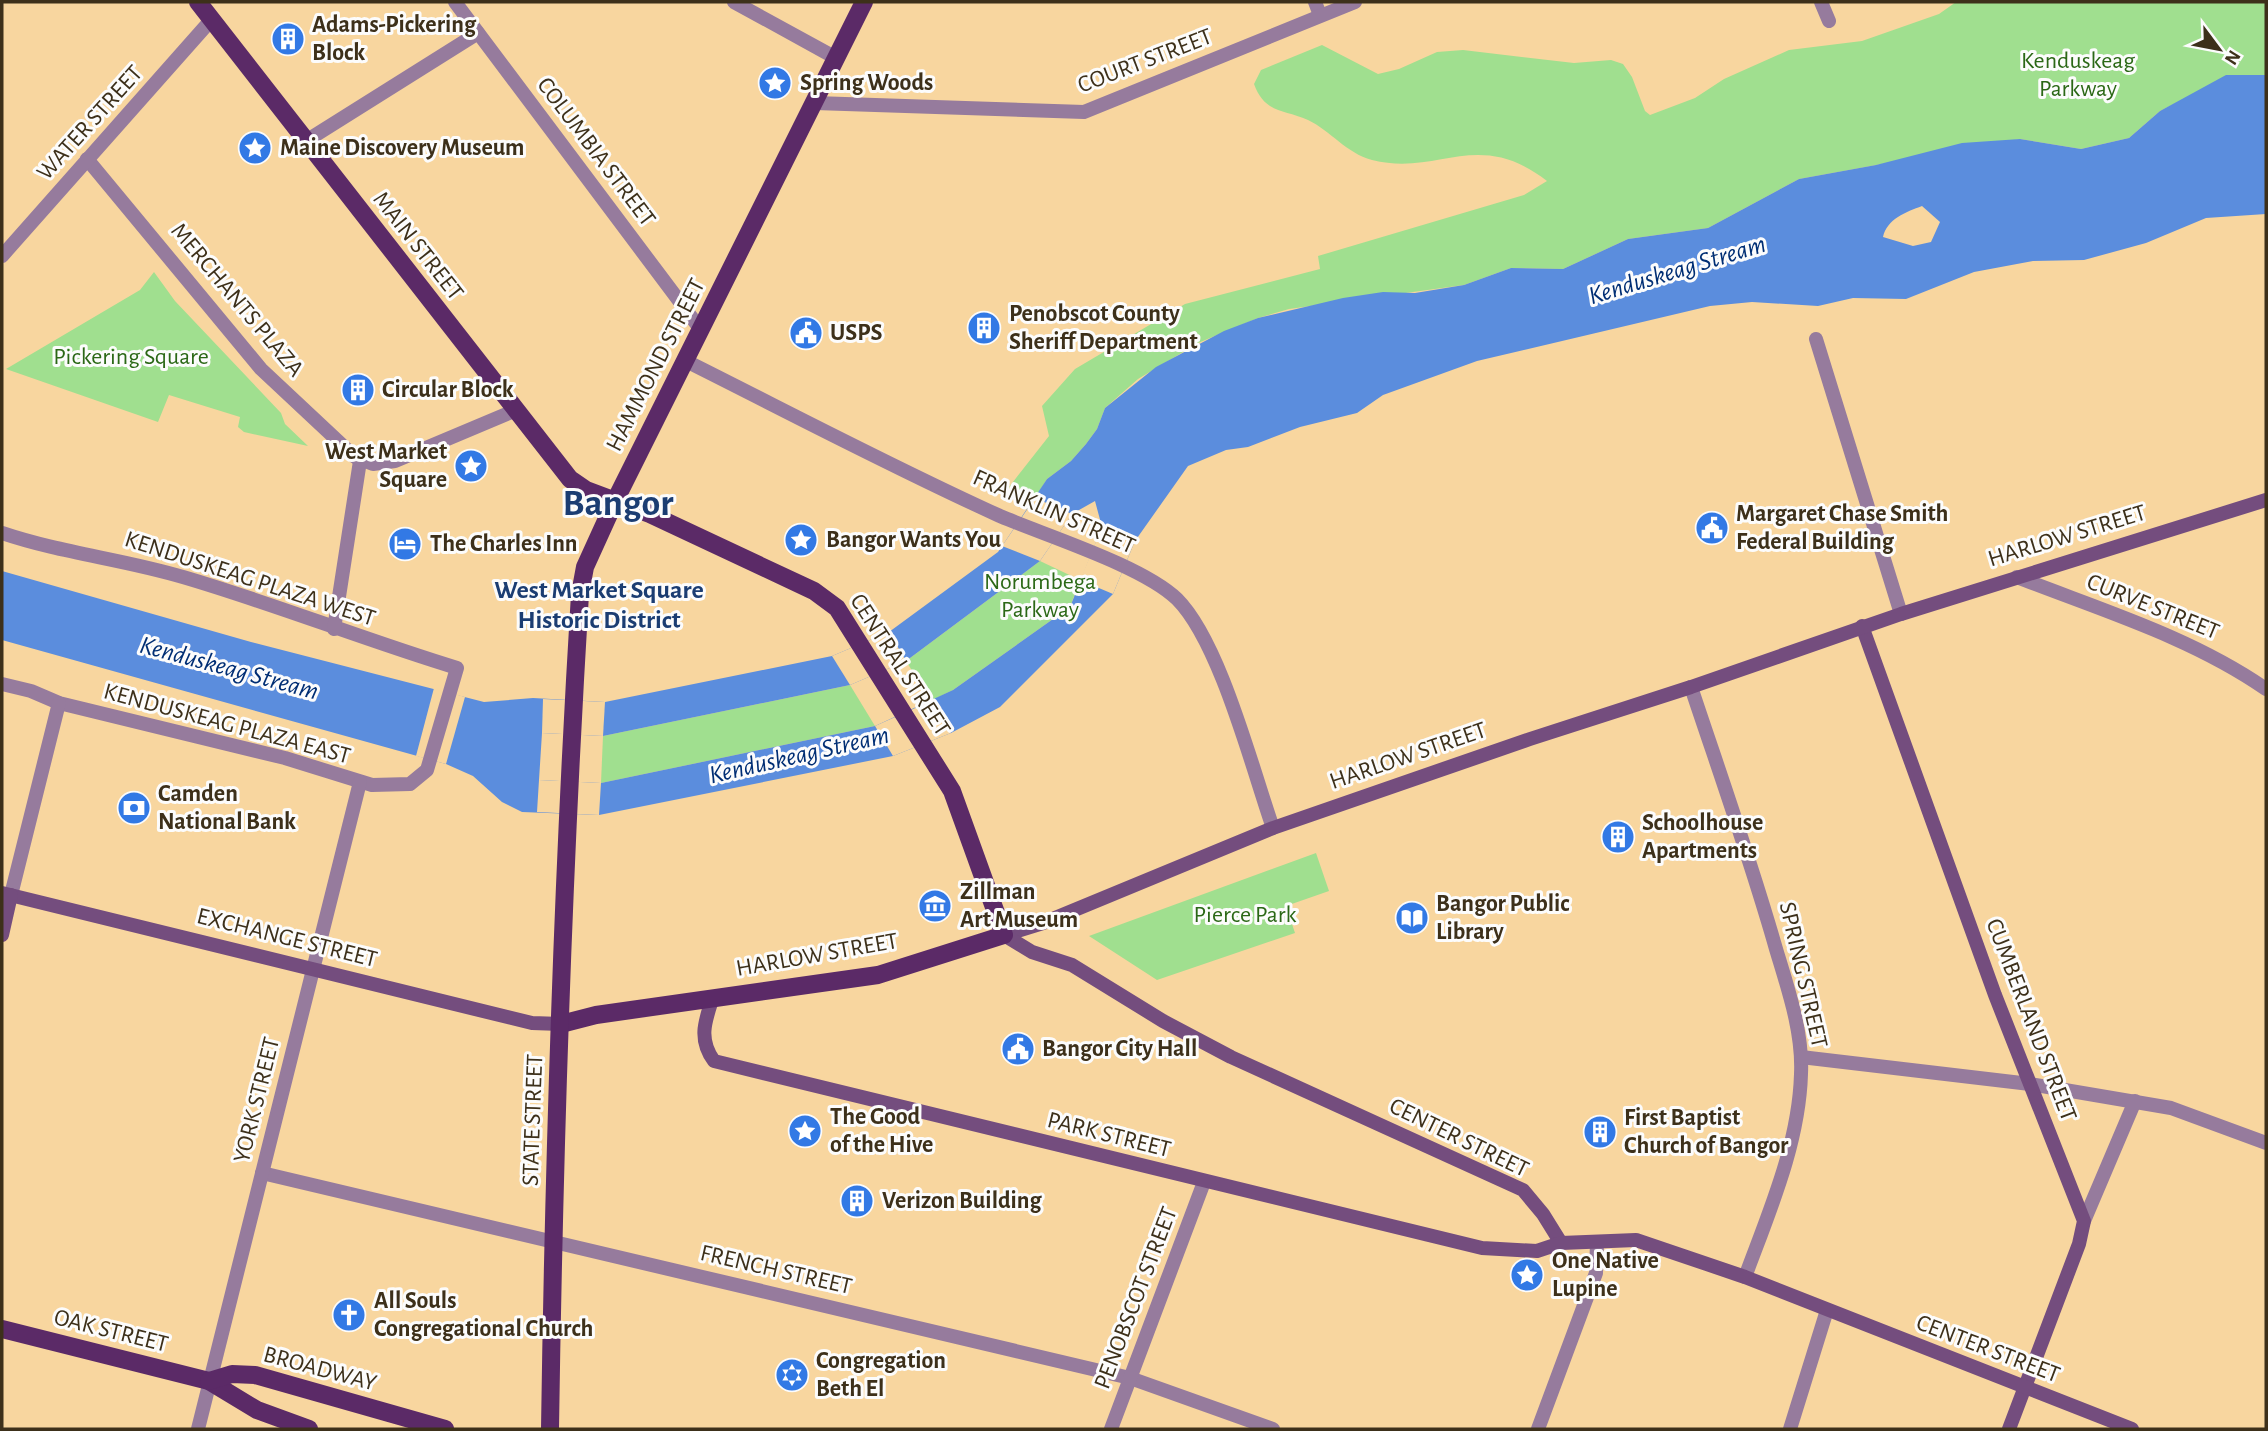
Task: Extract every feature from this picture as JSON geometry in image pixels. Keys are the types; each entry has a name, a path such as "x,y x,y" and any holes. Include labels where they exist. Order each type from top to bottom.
{"main road":[{"name":"MAIN STREET","path":"199,2 514,411 570,479 586,490 615,501"},
{"name":"HAMMOND STREET","path":"567,813 583,580 591,553 864,2"},
{"name":"CENTRAL STREET","path":"615,501 823,596 837,608 923,744 962,813 1004,935"},
{"name":"STATE STREET","path":"550,1429 552,1240 567,813"},
{"name":"HARLOW STREET","path":"561,1024 596,1015 878,975 1004,935"},
{"name":"OAK STREET","path":"2,1329 209,1381"},
{"name":"BROADWAY","path":"209,1381 232,1374 255,1375 446,1429"},
{"path":"209,1381 249,1406 309,1429"}],"street":[{"name":"COLUMBIA STREET","path":"454,2 701,330"},
{"path":"734,2 836,58"},
{"name":"COURT STREET","path":"815,103 1084,112 1318,9 1354,2"},
{"path":"1821,2 1829,21"},
{"name":"WATER STREET","path":"2,256 212,19"},
{"path":"306,141 478,33"},
{"name":"MERCHANTS PLAZA","path":"87,159 261,369 343,449 360,461"},
{"path":"1816,339 1901,614"},
{"name":"FRANKLIN STREET","path":"685,361 1018,523 1148,579 1177,600 1199,629 1214,660 1273,828"},
{"path":"334,629 360,461 380,464 395,461 514,411"},
{"name":"HARLOW STREET","path":"1004,935 1043,923 1273,828 1530,739 1691,687 1862,626 2266,500"},
{"name":"KENDUSKEAG PLAZA WEST","path":"2,533 57,549 113,558 186,578 457,668 431,760"},
{"name":"CURVE STREET","path":"2017,577 2188,644 2234,667 2266,688"},
{"name":"CUMBERLAND STREET","path":"1862,626 2030,1084 2084,1221"},
{"name":"KENDUSKEAG PLAZA EAST","path":"2,684 31,691 59,703 285,758 360,782 388,787 410,784 424,774 431,760"},
{"name":"SPRING STREET","path":"1691,687 1764,904 1792,1004 1801,1057 1801,1076 1784,1169 1745,1277"},
{"path":"2,934 6,894 59,703"},
{"name":"YORK STREET","path":"198,1429 360,782"},
{"name":"EXCHANGE STREET","path":"6,894 532,1023 561,1024"},
{"name":"CENTER STREET","path":"1004,935 1032,952 1072,965 1163,1021 1231,1057 1523,1190 1544,1214 1561,1243 1636,1240 1745,1277 2132,1429"},
{"name":"PARK STREET","path":"713,997 703,1037 706,1050 714,1061 1482,1248 1537,1251 1561,1243"},
{"path":"1801,1057 2030,1084 2135,1101 2171,1108 2266,1143"},
{"path":"2009,1429 2079,1244 2084,1221 2135,1101"},
{"name":"FRENCH STREET","path":"262,1173 1130,1378 1273,1429"},
{"name":"PENOBSCOT STREET","path":"1111,1429 1204,1182"},
{"path":"1538,1429 1596,1273 1597,1242"},
{"path":"1790,1429 1827,1310"}],"green space":[{"name":"Kenduskeag Parkway","path":"1956,2 2266,2 2266,75 2230,76 2160,111 2129,138 2081,149 2020,139 1799,179 1708,228 1628,239 1563,269 1511,268 1464,285 1289,309 1258,318 1198,343 1138,379 1105,408 1097,429 1086,444 1071,461 1047,479 1035,498 1009,487 1049,436 1042,406 1075,369 1185,304 1320,269 1318,256 1524,195 1547,181 1522,165 1500,157 1479,155 1396,164 1363,157 1308,120 1276,109 1264,101 1254,84 1261,70 1322,45 1378,74 1399,69 1437,52 1463,50 1574,63 1611,60 1623,64 1632,77 1645,111 1650,115 1695,98 1724,79 1789,50 1862,41 1939,14"},
{"name":"Pickering Square","path":"154,272 175,301 281,413 285,424 308,446 244,432 238,427 240,417 169,395 158,422 6,369 140,290"},
{"name":"Norumbega Parkway","path":"1040,561 1080,580 1070,607 953,690 931,701 906,661"},
{"path":"850,685 875,726 601,783 603,736"},
{"name":"Pierce Park","path":"1316,853 1329,891 1286,906 1295,933 1157,980 1089,936"}],"water":[{"name":"Kenduskeag Stream","path":"2226,75 2266,75 2266,214 2206,218 2146,243 2084,260 2033,261 1974,272 1906,299 1853,298 1818,306 1752,302 1710,306 1477,361 1383,395 1357,413 1300,427 1248,447 1226,450 1188,466 1135,541 1113,594 1000,707 951,733 893,756 599,815 522,812 502,802 473,776 446,764 2,640 2,571 251,642 484,702 533,698 605,702 832,656 889,632 998,552 1047,479 1071,461 1086,444 1097,429 1105,408 1156,367 1224,331 1258,318 1343,298 1383,292 1415,293 1464,285 1511,268 1563,269 1628,239 1708,228 1799,179 1876,165 1962,143 2020,139 2081,149 2129,138 2160,111","holes":["1922,206 1940,222 1931,242 1913,246 1883,237 1893,221","1095,501 1102,527 1070,607 953,690 875,726 601,783 539,780 542,733 603,736 850,685 906,661 1040,561 1072,514"]}],"pier":[{"path":"1035,498 1072,514 1040,561 1002,546"},
{"path":"1102,527 1135,541 1113,594 1080,580"},
{"path":"889,632 906,661 850,685 832,656"},
{"path":"434,688 465,697 446,764 416,756"},
{"path":"543,699 605,702 603,736 542,733"},
{"path":"931,701 951,733 893,756 875,726"},
{"path":"539,780 601,783 599,815 537,812"}],"place":[{"name":"Adams-Pickering Block","path":"288,39"},
{"name":"Spring Woods","path":"775,83"},
{"name":"Maine Discovery Museum","path":"255,148"},
{"name":"Penobscot County Sheriff Department","path":"984,328"},
{"name":"USPS","path":"806,333"},
{"name":"Circular Block","path":"358,390"},
{"name":"West Market Square","path":"471,466"},
{"name":"Margaret Chase Smith Federal Building","path":"1712,528"},
{"name":"Bangor Wants You","path":"801,540"},
{"name":"The Charles Inn","path":"405,544"},
{"name":"Camden National Bank","path":"134,808"},
{"name":"Schoolhouse Apartments","path":"1618,837"},
{"name":"Zillman Art Museum","path":"935,906"},
{"name":"Bangor Public Library","path":"1412,918"},
{"name":"Bangor City Hall","path":"1018,1049"},
{"name":"The Good of the Hive","path":"805,1131"},
{"name":"First Baptist Church of Bangor","path":"1600,1132"},
{"name":"Verizon Building","path":"857,1201"},
{"name":"One Native Lupine","path":"1527,1275"},
{"name":"All Souls Congregational Church","path":"349,1315"},
{"name":"Congregation Beth El","path":"792,1375"}],"district":[{"name":"Bangor","path":"618,504"},
{"name":"West Market Square Historic District","path":"599,605"}]}
